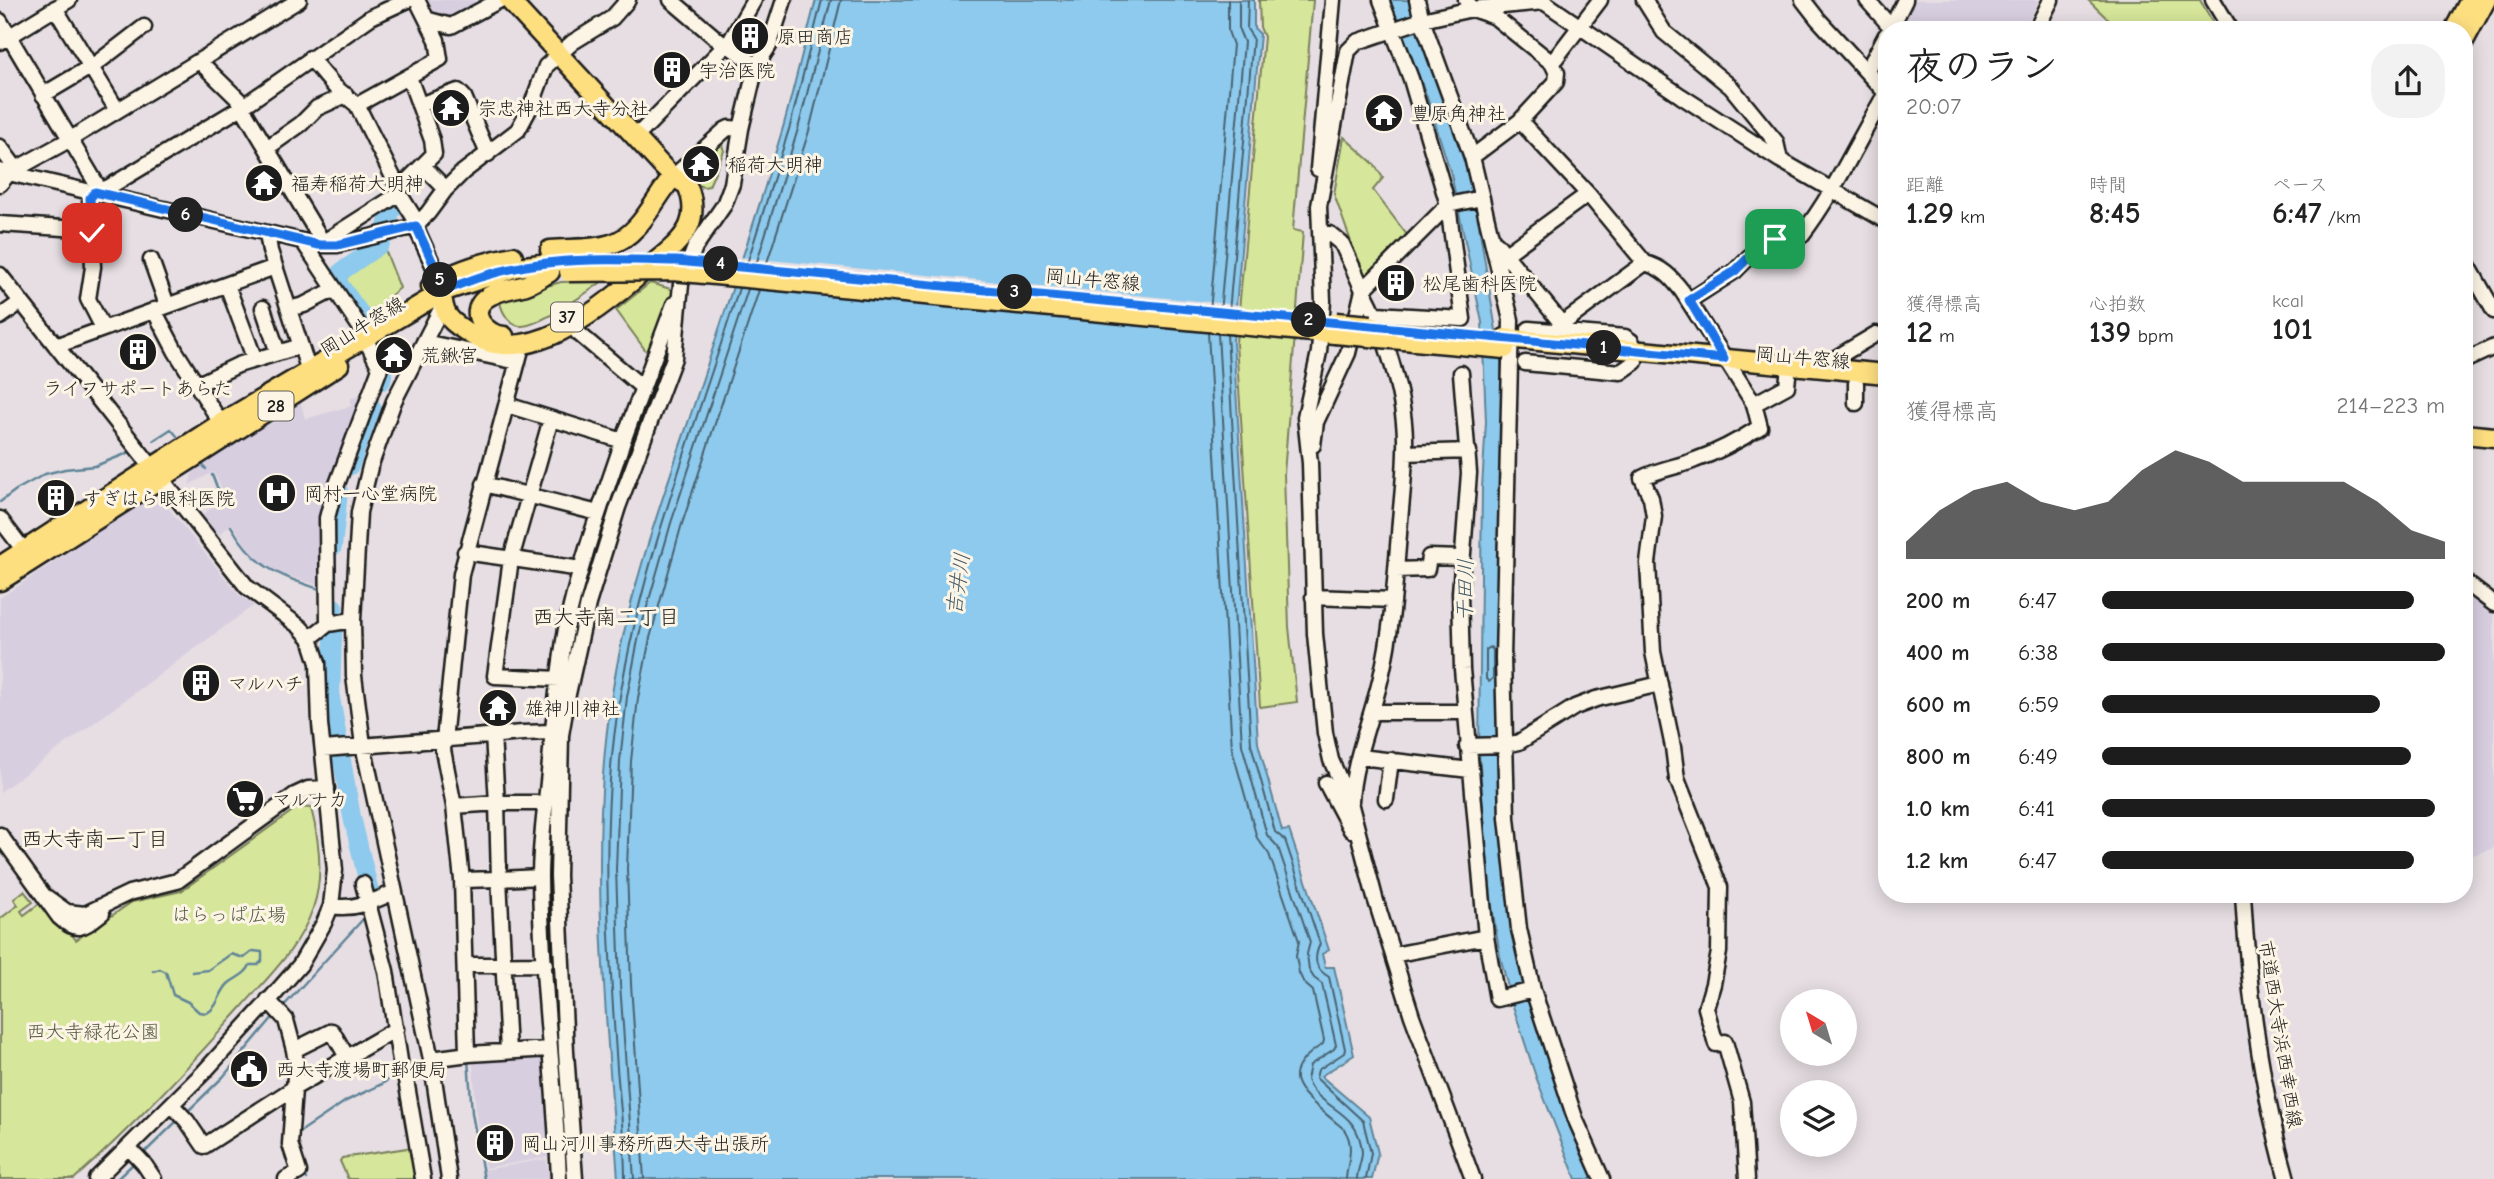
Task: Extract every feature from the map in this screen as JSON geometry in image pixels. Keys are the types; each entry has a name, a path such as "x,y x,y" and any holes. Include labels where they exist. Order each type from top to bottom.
{"main road":[{"name":"37","path":"442,292 445,311 451,321 474,337 520,354 572,325 629,284 685,232 692,215 691,194 687,185 673,177 509,0"},
{"path":"2459,21 2470,0"},
{"path":"2473,24 2486,0"},
{"name":"37","path":"550,272 528,284 497,292 484,300 478,307 478,320 485,329 498,336 516,337 537,332 576,312 629,274 678,223 682,210 673,177"},
{"path":"442,292 483,263 540,251 613,244 633,229 673,177"},
{"name":"岡山牛窓線","path":"442,292 570,266"},
{"name":"岡山牛窓線","path":"0,581 28,555 366,338 442,292 517,267 570,266 673,271 1728,365 1878,373"},
{"name":"岡山牛窓線","path":"157,472 221,424 288,390 312,368 366,338"},
{"name":"岡山牛窓線","path":"1728,365 1788,376 1878,385"},
{"path":"2473,435 2494,437"},
{"name":"岡山牛窓線","path":"0,566 28,555"}],"street":[{"path":"6,175 199,61 279,5 299,0"},
{"path":"103,328 88,299 93,267 90,198 95,192 109,187 242,107 371,17 408,0"},
{"path":"417,0 425,18 451,26 500,0"},
{"path":"671,0 756,66"},
{"path":"636,137 727,46 754,0"},
{"path":"559,1179 540,877 566,629 598,513 681,284 695,247 724,205 732,184 741,129 756,66 769,46 784,0"},
{"path":"1333,0 1318,166 1323,300 1319,352 1305,417 1310,463 1313,597 1325,733 1331,760 1351,806 1359,843 1412,1016 1473,1179"},
{"path":"1376,314 1463,319 1450,205 1396,29 1381,0"},
{"path":"1417,0 1420,21 1472,157 1480,198 1507,296 1509,344 1503,745 1518,929 1531,990 1575,1118 1602,1179"},
{"path":"1552,63 1600,0"},
{"path":"1644,0 1664,32 1731,87 1776,142 1780,160"},
{"path":"1803,0 1878,84"},
{"path":"1867,0 1882,21"},
{"path":"1894,21 1905,0"},
{"path":"2040,21 2051,0"},
{"path":"2213,0 2226,21"},
{"path":"6,175 95,192 311,244 337,245 416,226 446,189 476,161 518,130 532,104 546,66 573,42 602,26 626,1"},
{"path":"1319,206 1348,51 1357,42 1469,5 1542,1 1780,160 1878,216"},
{"path":"4,40 59,4 90,66 117,110"},
{"path":"1469,5 1495,17 1552,63 1557,74 1556,82 1520,121 1472,157"},
{"path":"358,105 440,59 437,40 429,20"},
{"path":"0,22 4,40 43,95 96,183 95,192"},
{"path":"43,95 90,66 144,27"},
{"path":"1867,71 1878,51"},
{"path":"310,58 335,88 358,105 415,219 442,292 424,342 388,416 364,487 359,512 353,620 354,676 363,745 431,1059 449,1179"},
{"path":"199,61 242,103 318,234 311,244"},
{"path":"311,244 399,191 434,154 409,77"},
{"path":"419,105 458,91 464,97 488,154"},
{"path":"267,148 301,124 317,108 346,95"},
{"path":"1689,300 1735,271 1749,257 1775,239 1801,236 1820,212 1878,107"},
{"path":"1520,121 1588,194 1645,263 1659,267 1669,274 1689,300 1754,404 1760,427 1713,453 1642,478 1651,498 1654,516 1648,563 1653,652 1677,779 1720,887 1719,952 1706,1008 1716,1044 1725,1042 1736,1074 1742,1102 1747,1179"},
{"path":"673,177 725,130 741,129"},
{"path":"0,147 6,175"},
{"path":"423,166 446,189"},
{"path":"1506,254 1588,194"},
{"path":"1310,463 1316,422 1348,353 1363,290 1450,205 1480,198"},
{"path":"0,225 79,229 92,233"},
{"path":"267,233 300,346 306,362 312,368"},
{"path":"1320,234 1330,234 1342,244 1376,314 1399,395 1405,436 1388,645 1373,712 1352,783 1351,806"},
{"path":"1493,239 1563,328"},
{"path":"311,244 366,338 380,368 327,518 332,622"},
{"path":"151,260 160,308 196,385 221,424"},
{"path":"1563,328 1645,263"},
{"path":"55,345 275,267"},
{"path":"2473,274 2494,311"},
{"path":"0,275 249,590 300,627 310,638 318,663 328,748 327,788 335,870 331,906 309,953 276,1007 178,1112 136,1156 96,1179"},
{"path":"575,1179 558,876 561,756 556,733 589,604 618,507 674,358 681,284"},
{"path":"227,285 255,360"},
{"path":"289,309 304,305 335,289"},
{"path":"0,317 21,302"},
{"path":"263,308 278,353"},
{"path":"572,325 643,388"},
{"path":"1525,363 1621,372 1636,356 1631,341 1625,337 1563,328 1529,329"},
{"path":"1832,369 1834,359 1877,334"},
{"path":"424,342 520,354 465,552 453,635 443,750 454,806 462,880 467,1054"},
{"path":"196,385 238,365 300,346"},
{"path":"2473,357 2494,347"},
{"path":"1461,373 1469,473 1460,617 1465,712 1486,937 1497,999 1531,990"},
{"path":"1754,404 1787,386 1788,376"},
{"path":"1856,383 1856,403"},
{"path":"507,405 623,441"},
{"path":"551,419 511,559 495,676 559,679"},
{"path":"1405,453 1469,451"},
{"path":"485,484 598,513"},
{"path":"2,526 28,555"},
{"path":"465,552 581,569"},
{"path":"1396,570 1427,569 1429,557 1462,558"},
{"path":"2473,588 2494,604"},
{"path":"1313,597 1393,600"},
{"path":"310,638 332,622 353,620"},
{"path":"1470,746 1519,742 1575,707 1596,699 1660,684"},
{"path":"1373,712 1465,712"},
{"path":"328,748 445,738 556,733"},
{"path":"493,735 508,1051"},
{"path":"1360,757 1470,770"},
{"path":"1386,799 1391,760"},
{"path":"1326,783 1359,843"},
{"path":"46,897 60,908 74,914 85,914 119,898 177,881 295,794 308,789 327,788"},
{"path":"454,806 536,803"},
{"path":"0,835 68,926 84,926 119,898"},
{"path":"462,880 540,877"},
{"path":"363,884 373,902 423,1179"},
{"path":"331,906 345,908 373,902 394,892"},
{"name":"市道西大寺浜西幸西線","path":"2244,903 2258,1041 2287,1179"},
{"path":"60,908 68,926"},
{"path":"1393,955 1486,937"},
{"path":"465,965 545,964"},
{"path":"276,1007 289,1028 294,1050 290,1144 299,1172 286,1179"},
{"path":"178,1112 204,1146 294,1088 396,1029"},
{"path":"294,1050 332,1031 347,1057"},
{"path":"431,1059 550,1049"},
{"path":"136,1156 153,1179"}],"shaded area":[{"path":"428,0 474,0 479,8 450,23 437,18"},
{"path":"1910,0 2039,0 2028,21 1905,21 1911,11 1906,8"},
{"name":"岡村一心堂病院","path":"367,396 332,487 321,586 282,574 265,564 251,553 232,524 218,535 202,515 225,498 219,482 213,472 189,485 193,471 301,403 305,419 351,406 351,398"},
{"path":"150,497 160,498 239,595 254,605 0,792 0,598"},
{"path":"2473,597 2494,615 2494,848 2473,855"},
{"path":"544,1052 548,1157 485,1168 476,1114 473,1060"},
{"path":"546,1159 550,1179 486,1179 484,1170"}],"green space":[{"path":"1259,0 1313,0 1293,230 1303,232 1284,474 1289,627 1297,702 1260,707 1236,343 1264,37 1260,27"},
{"path":"2088,0 2200,0 2212,21 2110,21"},
{"path":"1344,137 1374,164 1383,178 1373,190 1410,239 1365,281 1334,194"},
{"path":"718,144 722,145 724,151 709,186 696,184 695,165"},
{"path":"384,247 400,288 384,301 387,306 368,318 342,280"},
{"path":"603,281 562,308 528,325 520,326 509,321 500,302 561,282"},
{"path":"650,283 674,290 652,354 646,351 616,310"},
{"name":"西大寺緑花公園","path":"298,807 311,808 318,845 318,884 307,922 283,960 161,1095 74,1179 0,1179 0,919 18,905 14,899 24,891 33,902 21,911 24,915 44,900 76,940 132,902 181,891"},
{"path":"414,1147 419,1179 348,1179 340,1161 342,1158"}],"water":[{"name":"吉井川","path":"816,0 1254,0 1254,28 1260,34 1233,341 1258,743 1282,831 1289,830 1329,950 1322,954 1325,967 1334,967 1354,1055 1321,1076 1369,1117 1378,1153 1372,1179 618,1179 605,998 600,875 605,753 612,694 638,578 764,191"},
{"path":"1389,0 1412,0 1430,47 1474,195 1501,361 1515,941 1545,1049 1596,1179 1576,1179 1536,1077 1500,956 1489,888 1479,753 1482,488 1486,422 1482,322 1451,174 1426,94"}],"pier":[{"path":"738,257 1240,305 1238,333 729,286"}],"waterway":[{"path":"385,229 391,212 399,201"},
{"path":"365,320 340,285 338,278 342,271 380,245 383,239"},
{"path":"381,354 385,364 382,381"},
{"path":"350,466 372,407"},
{"path":"154,440 171,429 177,436"},
{"path":"0,502 45,474 95,466 128,453"},
{"path":"202,464 206,469"},
{"path":"212,475 222,499"},
{"path":"333,547 339,492"},
{"path":"231,526 249,552 259,561 293,580 322,590"},
{"path":"334,607 331,698 352,817 372,900"},
{"path":"281,1009 364,918"},
{"path":"153,971 160,969 166,972 173,995 188,1002 199,1012 207,1013 214,1007 228,984 243,974 250,965 258,965 262,961 262,952 253,951 244,958 231,954 208,970 192,972"},
{"path":"187,1112 223,1077 274,1016"},
{"path":"468,1059 472,1113 484,1179"},
{"path":"297,1134 346,1101 382,1084 396,1074"},
{"path":"141,1156 179,1119"},
{"path":"117,1179 134,1163"},
{"path":"304,1172 307,1179"}],"place":[{"name":"原田商店","path":"750,36"},
{"name":"宇治医院","path":"672,70"},
{"name":"宗忠神社西大寺分社","path":"451,108"},
{"name":"豊原角神社","path":"1384,113"},
{"name":"稲荷大明神","path":"701,164"},
{"name":"福寿稲荷大明神","path":"264,183"},
{"name":"松尾歯科医院","path":"1396,283"},
{"name":"ライフサポートあらた","path":"138,352"},
{"name":"荒鍬宮","path":"394,355"},
{"name":"岡村一心堂病院","path":"277,493"},
{"name":"すぎはら眼科医院","path":"56,498"},
{"name":"マルハチ","path":"201,683"},
{"name":"雄神川神社","path":"498,708"},
{"name":"マルナカ","path":"245,799"},
{"name":"西大寺渡場町郵便局","path":"249,1069"},
{"name":"岡山河川事務所西大寺出張所","path":"495,1143"}],"district":[{"name":"西大寺南二丁目","path":"606,617"},
{"name":"西大寺南一丁目","path":"95,839"}],"route":[{"path":"92,233 90,198 95,192 304,243 327,246 416,226 439,276 442,292 500,271 549,261 677,261 1724,359 1689,300 1735,271 1749,257 1775,239"}],"water label":[{"name":"干田川","path":"1465,590"}],"park label":[{"name":"はらっぱ広場","path":"229,914"}]}
